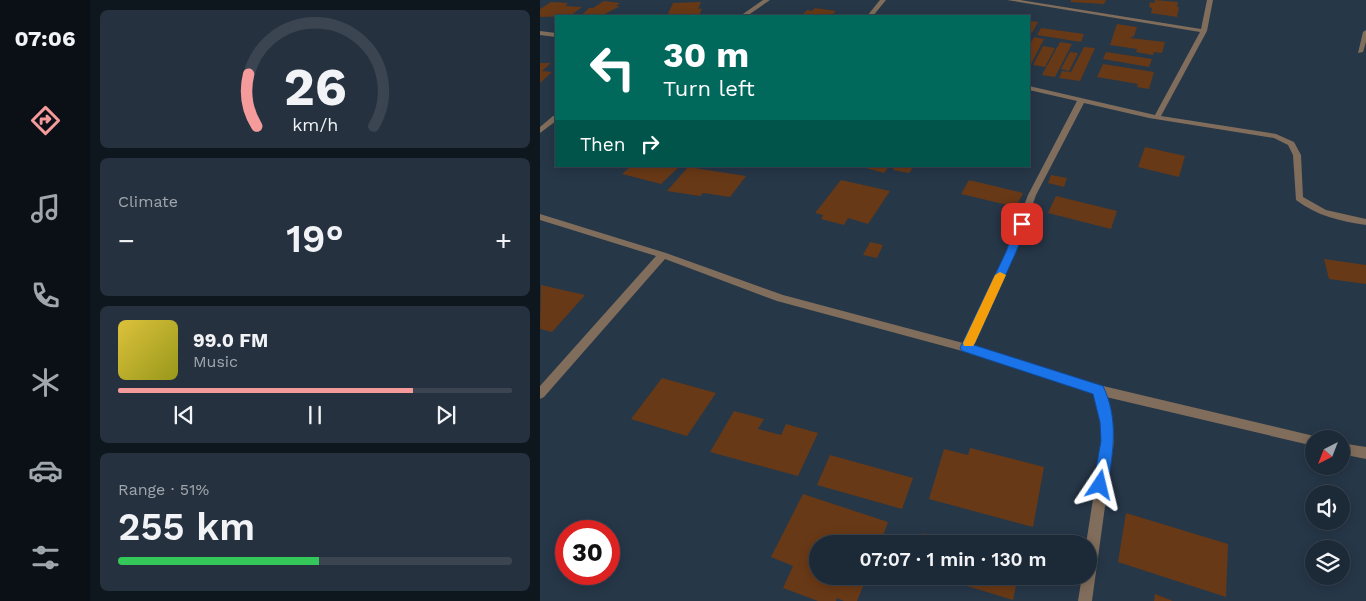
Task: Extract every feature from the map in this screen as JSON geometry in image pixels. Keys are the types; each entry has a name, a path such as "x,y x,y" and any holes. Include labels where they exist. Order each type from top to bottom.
{"street":[{"path":"744,15 767,0"},
{"path":"871,15 883,0"},
{"path":"1010,0 1204,31"},
{"path":"1157,117 1204,31 1210,0"},
{"path":"1360,52 1366,32"},
{"path":"540,33 555,35"},
{"path":"1030,88 1157,117 1276,136 1291,144 1297,155 1299,198 1313,210 1340,218 1366,222"},
{"path":"966,348 1011,252 1032,195 1081,101"},
{"path":"540,132 555,119"},
{"path":"540,217 663,256 781,298 966,348 1099,390 1305,439"},
{"path":"540,394 663,256"},
{"path":"1084,601 1108,441 1107,422 1099,390"},
{"path":"1350,450 1366,454"}],"building":[{"path":"1071,0 1106,0 1104,4 1071,2"},
{"path":"1155,0 1178,2 1177,17 1151,13 1150,2 1154,3"},
{"path":"604,1 620,3 616,6 620,6 603,15 582,15 589,8 593,8"},
{"path":"551,2 568,3 565,6 582,7 571,15 555,16 540,17 540,9"},
{"path":"701,2 698,9 702,8 699,15 667,15 673,3"},
{"path":"815,8 836,11 832,15 802,15 807,10 812,11"},
{"path":"1030,21 1038,22 1032,33 1030,32"},
{"path":"1117,24 1137,27 1134,36 1130,38 1165,42 1162,53 1154,52 1153,55 1136,52 1137,49 1110,45"},
{"path":"1041,28 1084,34 1081,42 1037,35"},
{"path":"1034,37 1044,39 1030,66 1030,44"},
{"path":"1060,42 1072,44 1055,77 1042,75"},
{"path":"1043,46 1055,48 1045,67 1033,65"},
{"path":"1084,47 1095,48 1080,81 1059,78 1062,71 1071,72"},
{"path":"1070,52 1078,53 1069,71 1061,69"},
{"path":"1106,52 1152,59 1149,67 1103,59"},
{"path":"540,63 551,63 542,71 552,72 540,83"},
{"path":"1103,64 1154,72 1149,89 1137,87 1138,84 1097,77"},
{"path":"1145,147 1185,156 1179,177 1138,167"},
{"path":"630,167 679,167 661,184 622,174"},
{"path":"688,167 746,176 730,197 703,193 700,196 667,191"},
{"path":"863,167 888,167 884,173"},
{"path":"894,167 913,167 909,173 893,170"},
{"path":"1051,175 1067,178 1064,187 1048,183"},
{"path":"841,180 890,191 868,224 848,218 844,225 821,219 823,215 815,213"},
{"path":"969,180 1023,193 1016,207 961,194"},
{"path":"1056,196 1117,211 1111,229 1048,213"},
{"path":"870,242 883,245 877,258 863,255"},
{"path":"1324,259 1366,265 1366,284 1329,279"},
{"path":"541,285 585,295 552,332 540,329"},
{"path":"662,378 716,393 687,436 631,419"},
{"path":"734,411 764,419 758,429 781,435 786,424 818,433 798,476 710,452"},
{"path":"970,448 1044,467 1033,527 929,499 944,449 968,455"},
{"path":"830,455 913,478 902,509 817,485"},
{"path":"803,494 888,522 883,535 809,535 809,585 863,585 857,601 844,601 837,598 836,601 818,601 783,588 793,566 771,557"},
{"path":"1126,513 1228,544 1226,597 1118,562"},
{"path":"964,585 1016,585 1013,600"},
{"path":"1155,594 1173,601 1154,601"}],"slow traffic":[{"path":"969,343 1000,275"}],"route":[{"path":"1022,224 966,348 1099,390 1107,422 1108,441 1100,485"}]}
